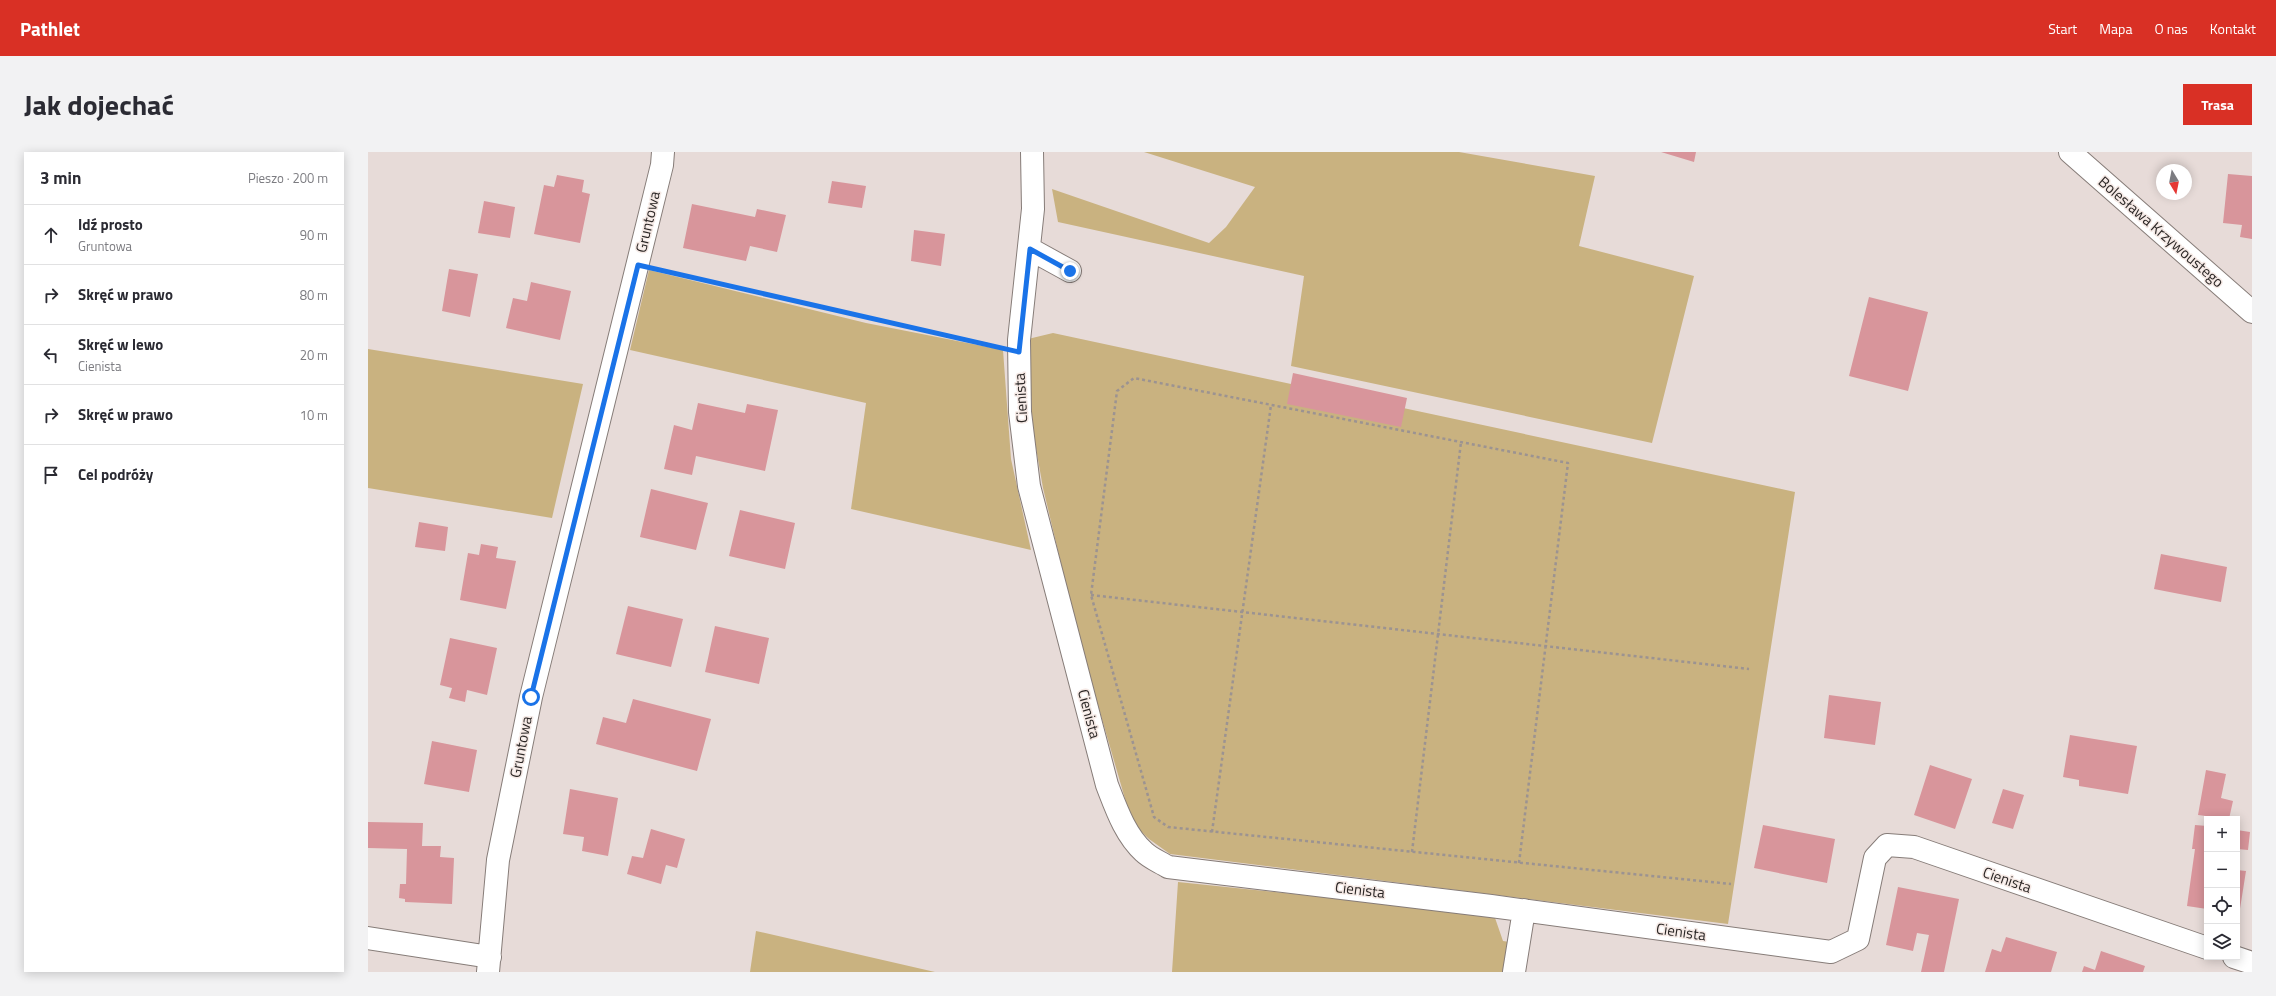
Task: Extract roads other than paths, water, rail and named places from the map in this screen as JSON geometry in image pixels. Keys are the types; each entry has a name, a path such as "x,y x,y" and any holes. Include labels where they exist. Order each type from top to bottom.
{"street":[{"name":"Gruntowa","path":"489,965 498,860 531,697 638,265 662,164 663,152"},
{"name":"Cienista","path":"1032,152 1033,208 1019,346 1020,412 1029,486 1107,785 1120,817 1134,841 1144,853 1168,867 1524,910 1830,952 1858,939 1875,858 1887,845 1914,847 2204,947"},
{"name":"Bolesława Krzywoustego","path":"2070,152 2252,312"},
{"path":"1030,249 1070,271"},
{"path":"1514,972 1524,910"},
{"path":"368,938 489,965"},
{"path":"2240,959 2252,963"}]}
